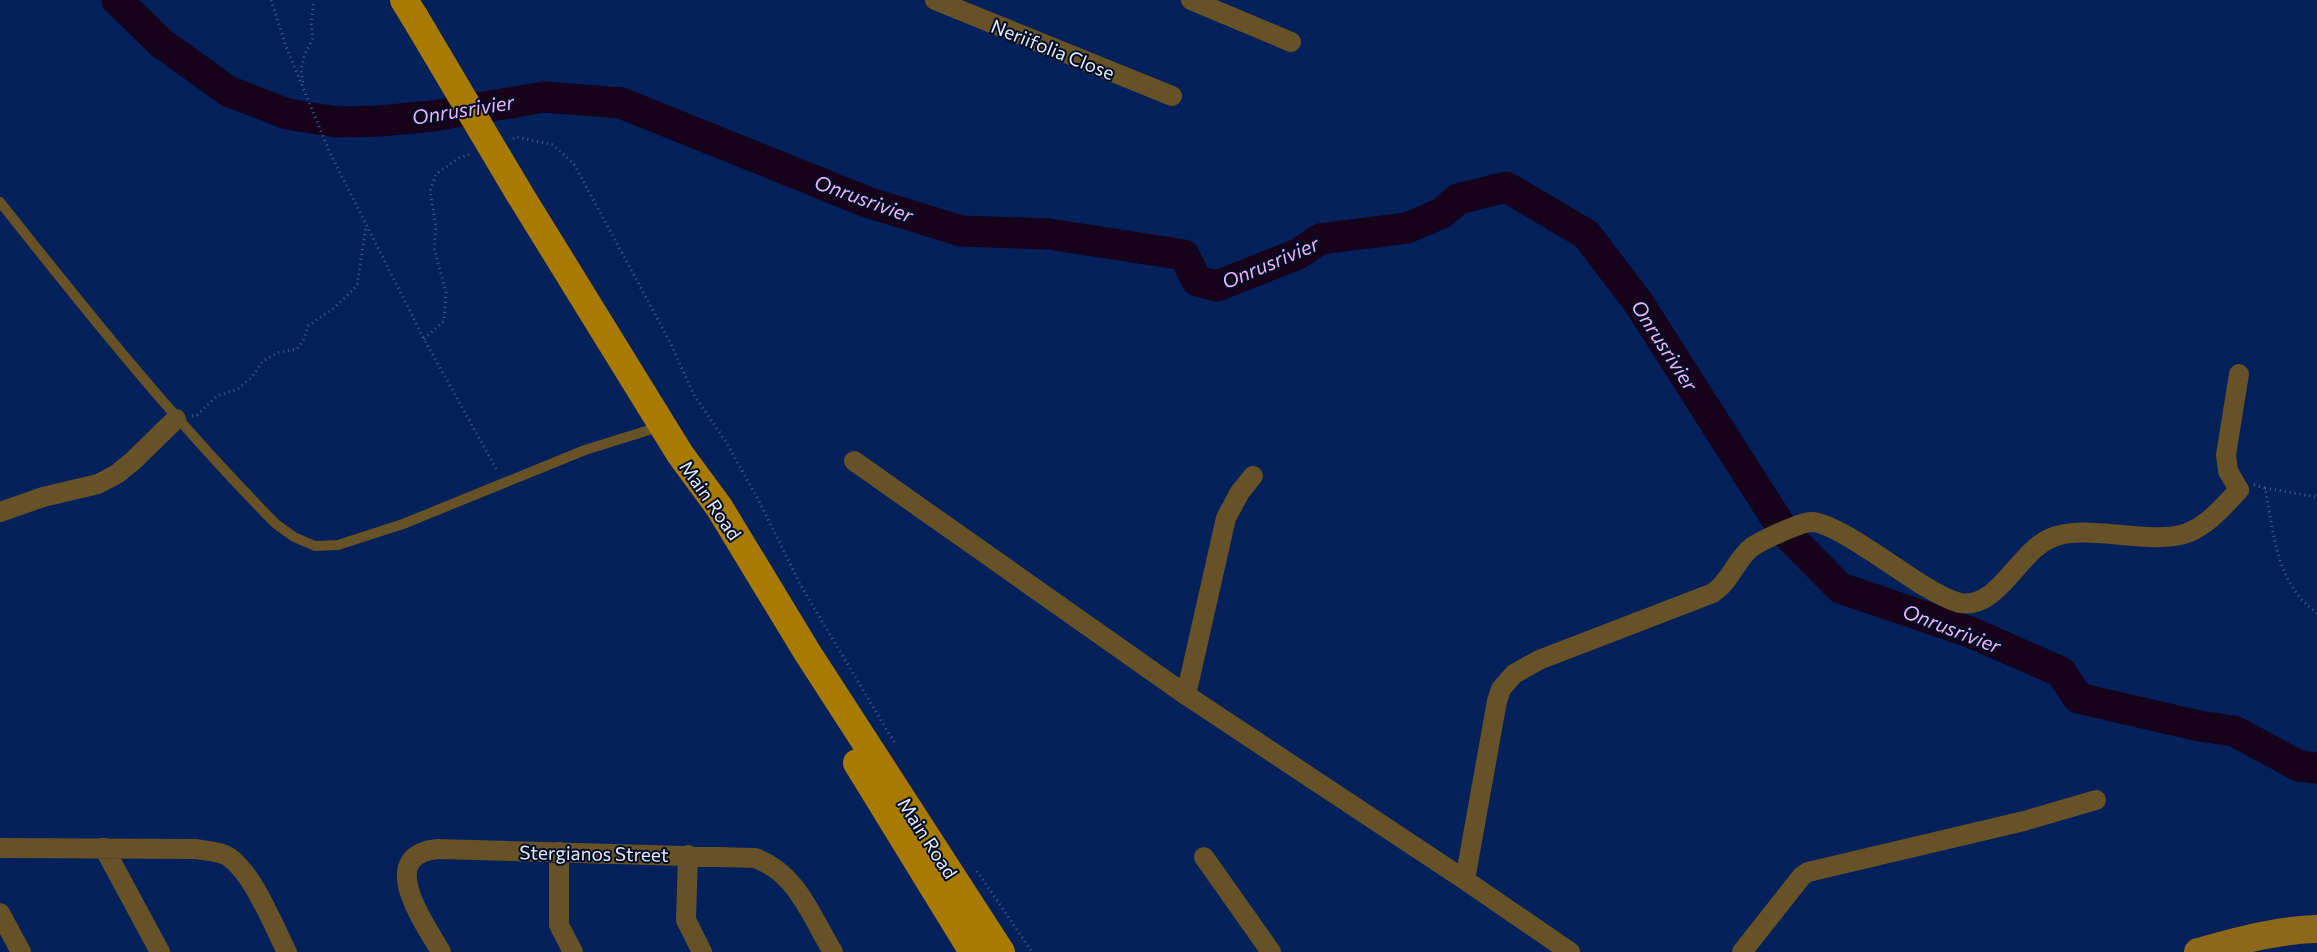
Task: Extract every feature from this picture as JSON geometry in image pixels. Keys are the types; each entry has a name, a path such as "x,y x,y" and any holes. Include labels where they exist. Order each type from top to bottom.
{"main road":[{"path":"409,8 519,193 680,454"},
{"name":"Main Road","path":"680,454 692,490 719,537 973,952"},
{"name":"Main Road","path":"680,454 719,508 807,652 1001,952"},
{"path":"2198,952 2255,936 2297,929 2317,929"}],"street":[{"name":"Neriifolia Close","path":"935,0 1172,96"},
{"path":"1191,0 1291,42"},
{"path":"1465,880 1497,701 1504,684 1514,674 1539,660 1714,593 1725,584 1746,553 1753,547 1811,522 1833,528 1908,577 1960,603 1973,602 1995,590 2025,558 2050,538 2087,532 2177,536 2197,528 2239,490 2228,471 2226,455 2239,374"},
{"path":"0,512 43,497 98,484 134,460 176,419"},
{"path":"854,461 1186,695 1570,952"},
{"path":"1186,695 1226,518 1240,492 1253,476"},
{"path":"1742,952 1802,876 1808,872 2024,821 2096,800"},
{"path":"0,848 196,849 229,856 251,883 288,952"},
{"path":"104,848 160,952"},
{"name":"Stergianos Street","path":"441,952 406,887 407,871 416,857 430,850 438,849 744,856 774,867 794,884 833,952"},
{"path":"559,852 559,925 573,952"},
{"path":"688,855 686,920 702,952"},
{"path":"1204,857 1271,952"},
{"path":"0,913 21,952"}],"lane":[{"path":"0,202 120,354 176,419 276,524 294,536 315,546 338,545 403,524 585,450 663,426"}],"path":[{"path":"271,0 287,49 330,153 424,340 463,406 503,482"},
{"path":"304,88 301,70 304,56 313,38 311,22 314,0"},
{"path":"176,419 196,416 217,396 238,389 251,378 263,361 279,352 297,350 303,342 308,326 334,308 357,286 366,224"},
{"path":"2239,490 2246,483 2317,497"},
{"path":"2265,488 2280,560 2288,584 2302,603 2317,613"}],"waterway":[{"name":"Onrusrivier","path":"117,0 160,42 228,91 287,114 337,122 380,121 433,116 544,97 621,103 867,202 961,231 1049,234 1184,255 1197,281 1217,286 1298,254 1320,239 1407,228 1442,213 1458,199 1506,187 1586,234 1638,302 1784,531 1840,588 1970,632 2061,672 2078,698 2199,726 2234,731 2299,766 2317,768"}]}
